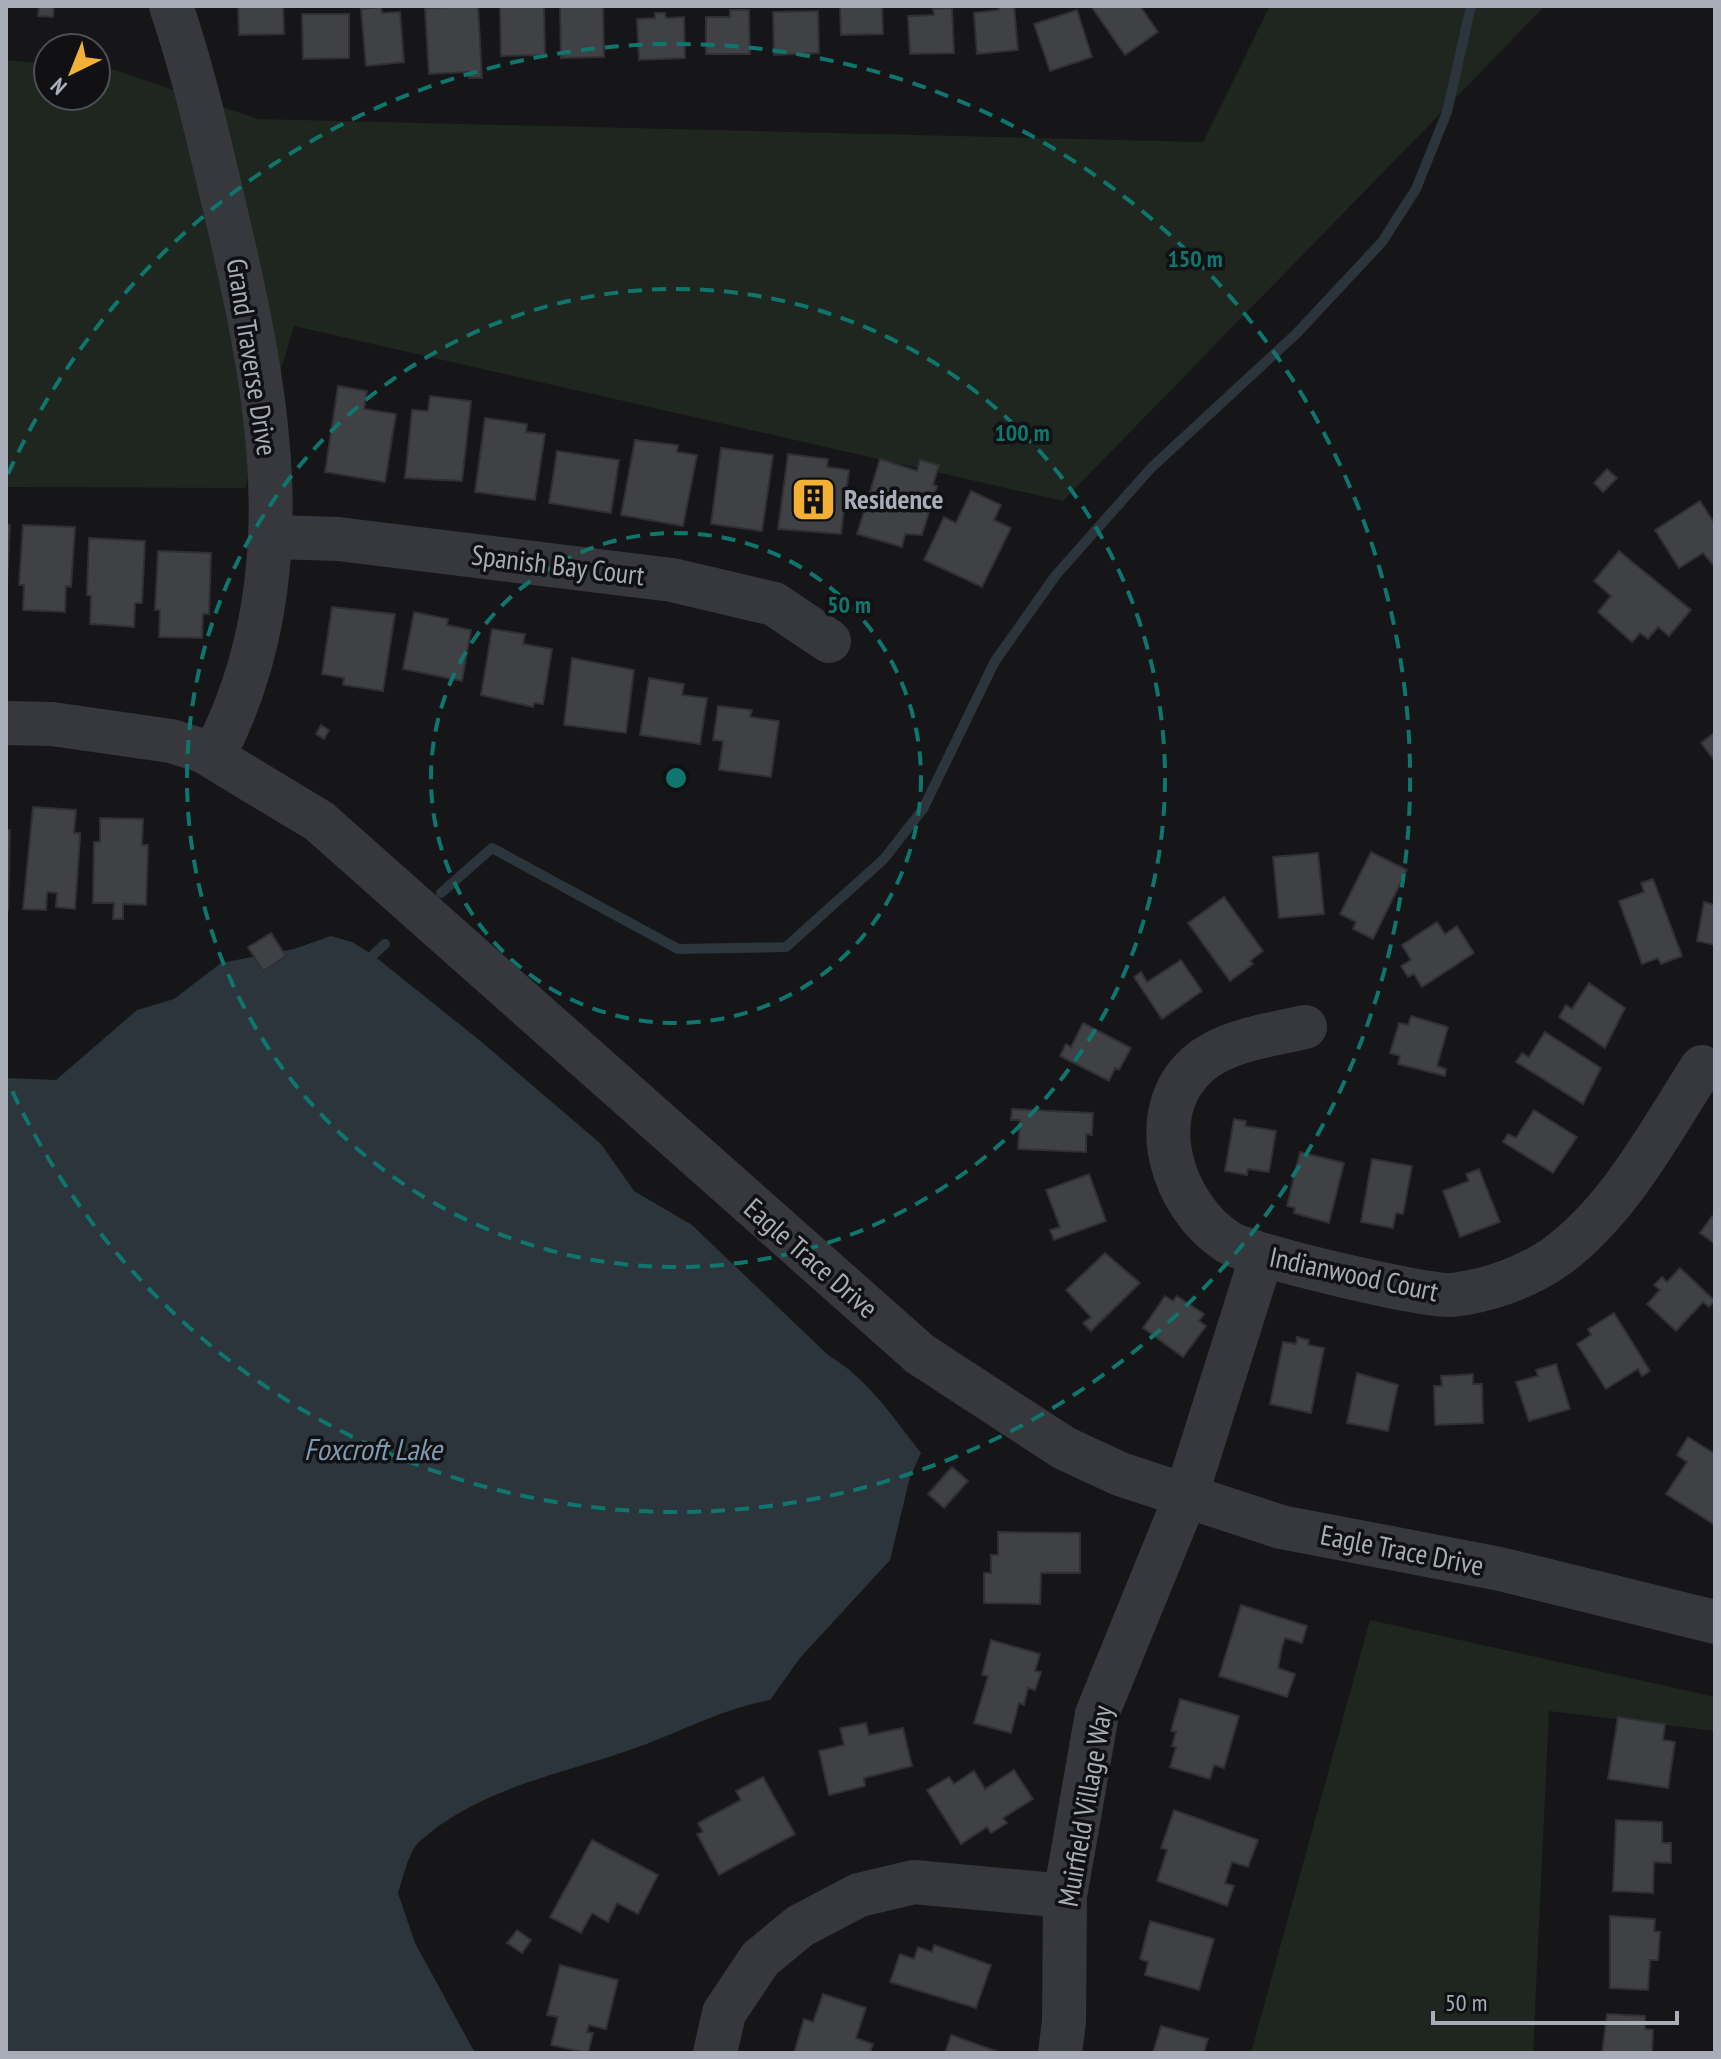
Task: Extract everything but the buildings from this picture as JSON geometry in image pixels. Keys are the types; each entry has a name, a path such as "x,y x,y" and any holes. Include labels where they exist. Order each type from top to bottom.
{"street":[{"name":"Grand Traverse Drive","path":"171,6 195,76 267,418 273,537 263,622 231,723 214,755"},
{"name":"Spanish Bay Court","path":"273,537 338,539 672,580 774,604 829,641"},
{"name":"Eagle Trace Drive","path":"6,723 52,724 171,741 214,755 319,821 920,1354 1064,1448 1120,1474 1188,1487 1281,1527 1500,1569 1715,1622"},
{"name":"Indianwood Court","path":"1305,1027 1237,1043 1199,1063 1177,1087 1168,1119 1170,1156 1184,1194 1210,1227 1230,1244 1262,1255 1450,1295 1506,1283 1553,1259 1588,1229 1622,1186 1702,1067"},
{"name":"Muirfield Village Way","path":"1060,2053 1064,2022 1065,1896 1097,1714 1188,1487 1262,1255"},
{"path":"715,2053 724,2013 760,1959 800,1926 859,1895 914,1882 1065,1896"}],"shaded area":[{"path":"1270,6 1545,6 1063,501 294,326 245,488 6,487 6,60 32,62 32,112 112,112 112,70 258,119 1203,142"},
{"path":"1370,1620 1715,1697 1715,1731 1549,1711 1533,2053 1251,2053"}],"water":[{"name":"Foxcroft Lake","path":"331,936 352,942 373,955 478,1039 601,1144 634,1191 692,1225 879,1400 921,1453 910,1477 890,1560 800,1658 770,1700 720,1714 638,1747 495,1795 443,1823 419,1842 409,1859 398,1893 415,1943 475,2053 6,2053 6,1078 56,1080 137,1010 174,999 221,963 294,949"}],"waterway":[{"path":"441,893 492,848 678,949 786,947 884,859 923,809 995,661 1056,575 1151,468 1296,334 1382,242 1416,189 1447,112 1471,6"},
{"path":"373,955 385,944"}],"place":[{"name":"Residence","path":"813,499"}]}
